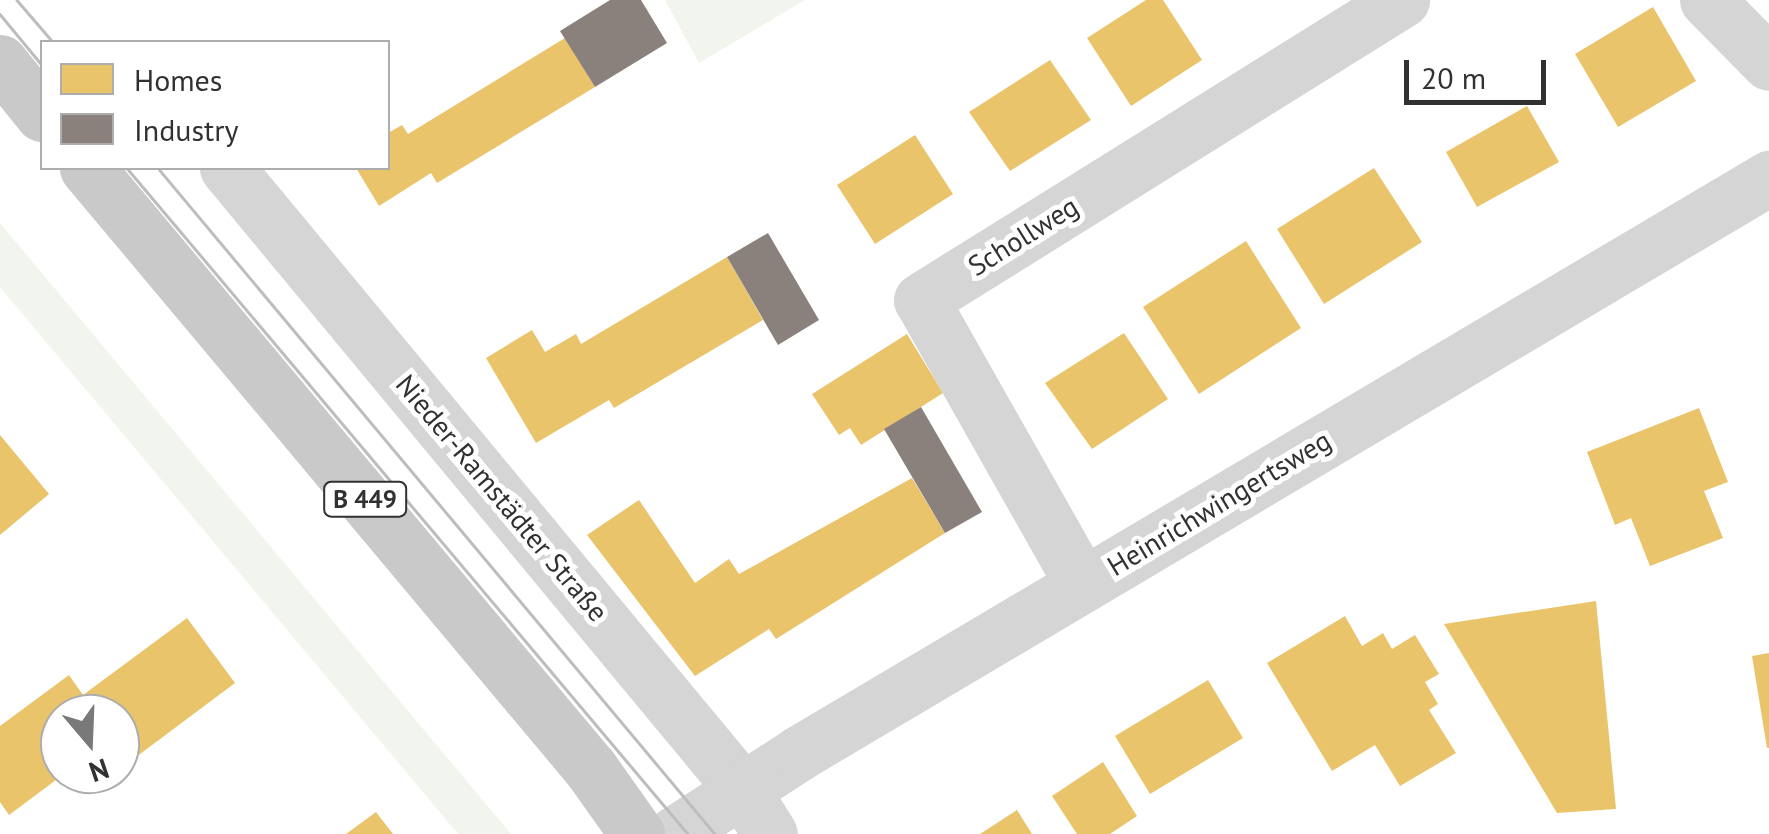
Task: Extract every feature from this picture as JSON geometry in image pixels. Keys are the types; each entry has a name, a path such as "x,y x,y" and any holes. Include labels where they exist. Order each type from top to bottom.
{"main road":[{"path":"0,62 40,112"},
{"name":"B 449","path":"89,170 591,769 638,834"}],"street":[{"name":"Schollweg","path":"1082,584 920,300 1402,0"},
{"path":"1707,0 1769,63"},
{"name":"Nieder-Ramstädter Straße","path":"229,170 741,788 770,834"},
{"name":"Heinrichwingertsweg","path":"674,834 741,788 1769,178"}],"shaded area":[{"path":"665,0 805,0 699,63"},
{"path":"0,223 511,834 458,834 0,287"}],"building: Homes":[{"path":"1146,0 1163,0 1202,60 1131,106 1087,38"},
{"path":"1653,7 1696,81 1618,127 1575,54"},
{"path":"565,38 595,87 437,183 431,173 379,206 357,170 390,170 390,132 402,125 408,134"},
{"path":"1050,60 1091,120 1010,171 969,112"},
{"path":"1527,106 1559,162 1477,207 1446,152"},
{"path":"915,135 953,194 875,244 837,185"},
{"path":"1374,168 1422,242 1324,304 1277,229"},
{"path":"1246,241 1301,328 1199,394 1143,307"},
{"path":"727,257 763,320 614,408 609,400 536,443 486,358 532,330 545,352 576,334 581,344"},
{"path":"1124,333 1168,399 1092,449 1045,383"},
{"path":"907,334 943,393 861,445 850,428 839,435 812,394"},
{"path":"1699,408 1728,482 1704,491 1723,538 1650,566 1631,518 1615,525 1587,452"},
{"path":"0,435 49,494 0,535"},
{"path":"912,478 945,533 776,639 769,629 695,676 587,535 639,500 695,583 729,559 739,574"},
{"path":"1596,601 1616,809 1557,813 1444,624"},
{"path":"1345,616 1362,646 1383,633 1392,649 1415,635 1439,674 1425,682 1438,704 1429,710 1456,753 1400,786 1375,745 1332,771 1267,663"},
{"path":"187,618 235,683 140,754 140,694 84,694"},
{"path":"1769,653 1769,748 1767,748 1752,656"},
{"path":"69,675 82,694 43,694"},
{"path":"1208,680 1243,738 1150,794 1115,736"},
{"path":"40,696 40,792 9,815 0,802 0,726"},
{"path":"1103,762 1137,816 1110,834 1077,834 1052,796"},
{"path":"1017,810 1032,834 980,834"},
{"path":"376,812 393,834 346,834"}],"building: Industry":[{"path":"610,0 641,0 667,43 595,87 560,31"},
{"path":"768,233 819,320 778,345 727,257"},
{"path":"921,407 982,512 945,533 884,429"}],"tram line":[{"path":"17,0 51,40"},
{"path":"0,14 40,63"},
{"path":"129,170 688,834"},
{"path":"160,170 715,834"}]}
